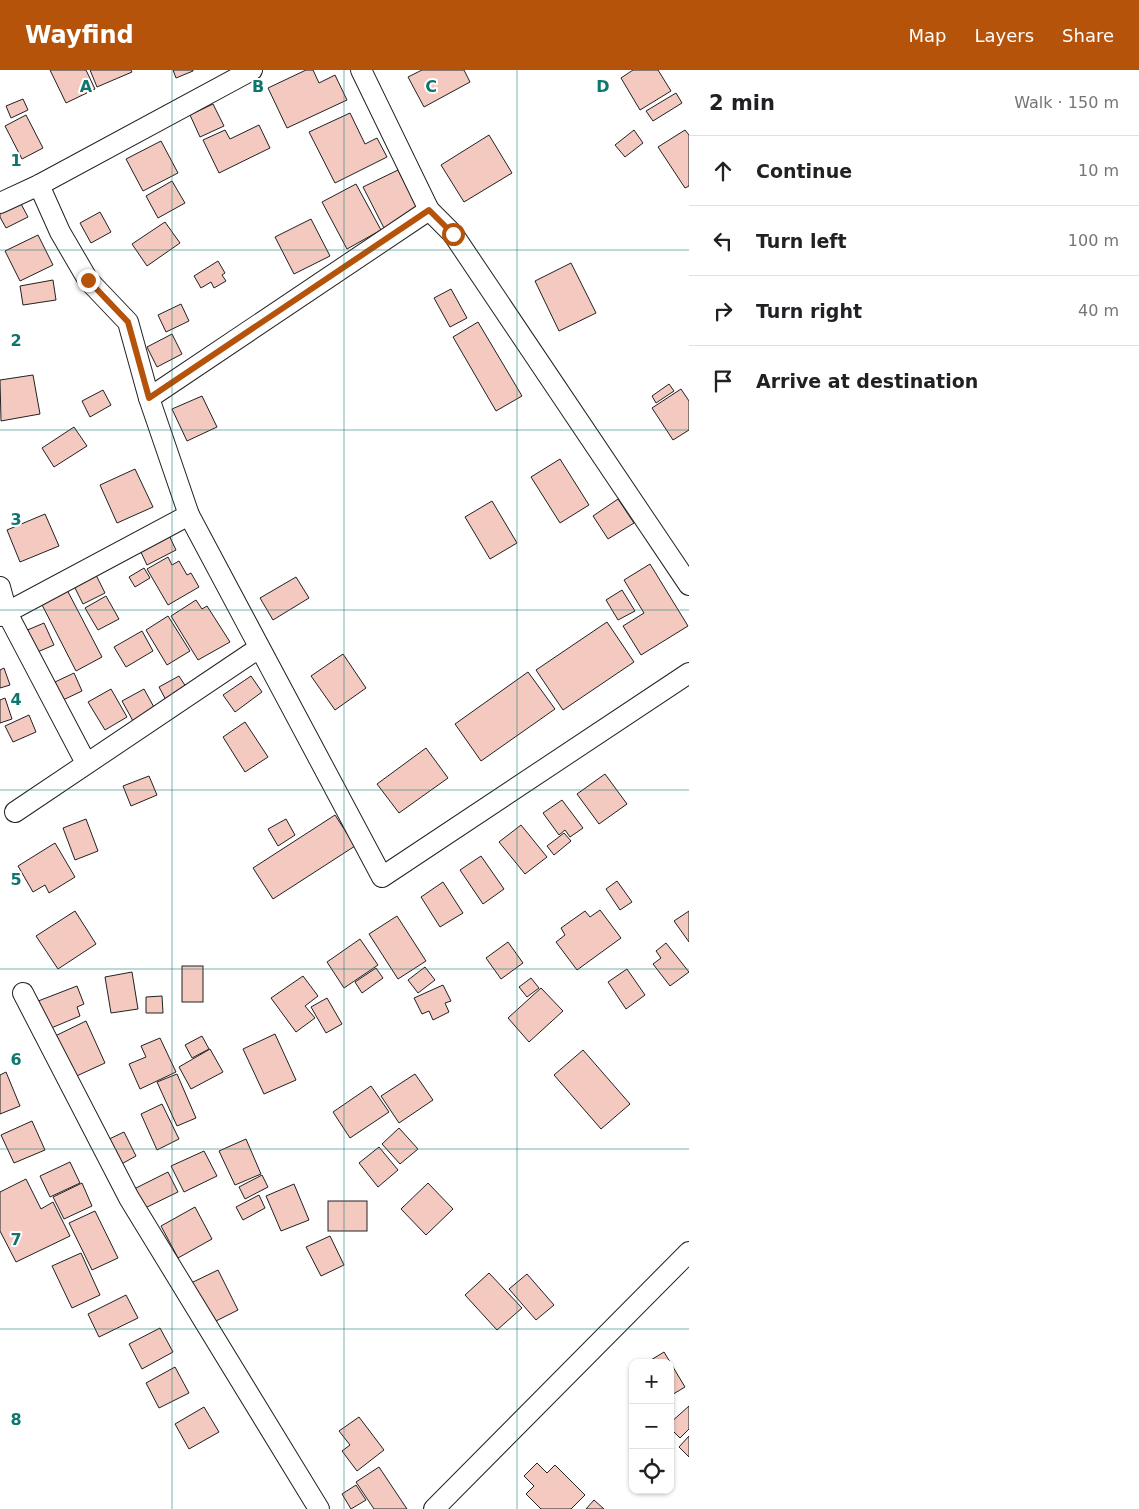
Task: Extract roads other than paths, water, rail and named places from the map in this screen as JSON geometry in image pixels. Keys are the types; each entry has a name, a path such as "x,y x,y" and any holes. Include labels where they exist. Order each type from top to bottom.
{"street":[{"path":"0,203 39,185 252,70"},
{"path":"361,70 429,210 453,234 689,585"},
{"path":"39,185 60,232 88,280 128,322 149,398 189,515 382,877 689,673"},
{"path":"149,398 429,210"},
{"path":"4,614 189,515"},
{"path":"0,587 4,614 86,763"},
{"path":"15,812 259,648"},
{"path":"23,993 128,1198 319,1509"},
{"path":"434,1509 689,1252"}]}
